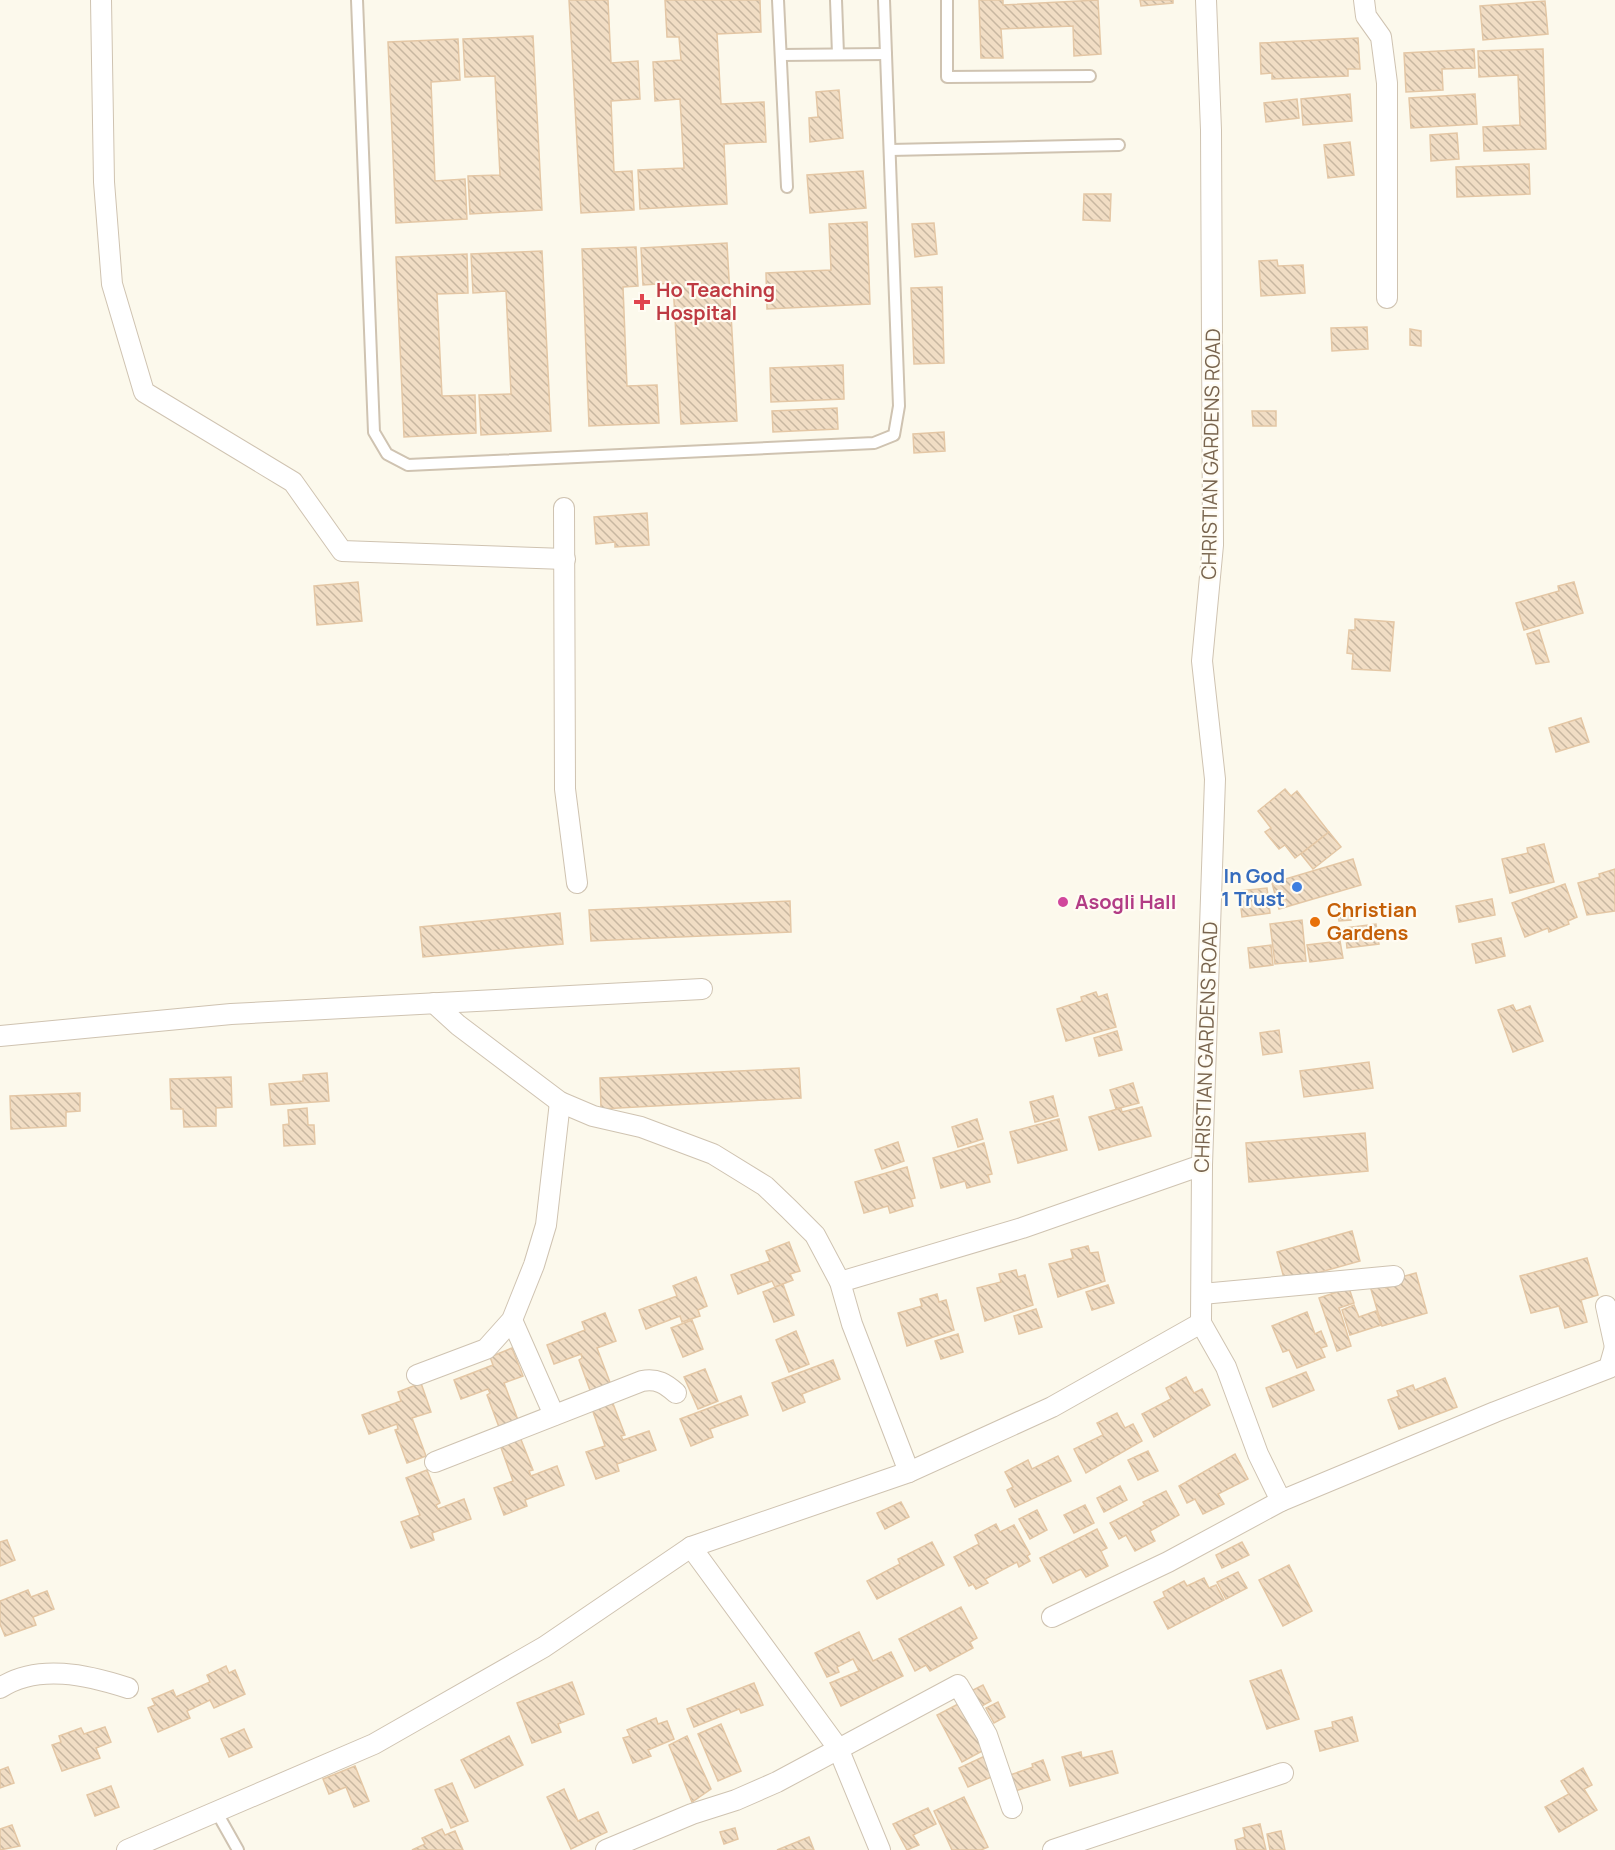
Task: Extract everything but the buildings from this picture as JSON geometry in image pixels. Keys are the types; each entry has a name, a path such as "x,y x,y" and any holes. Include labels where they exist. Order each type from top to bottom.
{"street":[{"path":"101,0 104,182 112,284 144,392 292,482 342,551 564,560"},
{"name":"CHRISTIAN GARDENS ROAD","path":"1201,1323 1202,1165 1215,779 1202,661 1213,545 1211,130 1206,0"},
{"path":"1364,0 1366,16 1381,37 1386,83 1387,298"},
{"path":"564,508 565,789 577,883"},
{"path":"0,1036 231,1014 702,989"},
{"path":"435,1003 458,1025 560,1102 592,1116 641,1127 713,1154 765,1186 815,1235 840,1282 852,1324 909,1472"},
{"path":"417,1375 486,1349 512,1320 534,1265 546,1225 560,1102"},
{"path":"840,1282 1022,1227 1202,1165"},
{"path":"1202,1294 1394,1276"},
{"path":"1052,1617 1168,1562 1281,1501 1495,1412 1609,1368 1615,1347 1606,1306"},
{"path":"512,1320 554,1415"},
{"path":"127,1850 374,1744 544,1647 691,1547 909,1472 1052,1407 1201,1323 1226,1367 1258,1454 1281,1501"},
{"path":"435,1462 649,1379 666,1384 676,1393"},
{"path":"691,1547 838,1748 880,1850"},
{"path":"0,1688 15,1678 51,1673 97,1678 128,1688"},
{"path":"606,1850 777,1782 958,1685 987,1735 1012,1808"},
{"path":"1053,1850 1283,1773"}],"lane":[{"path":"357,0 374,432 387,454 408,465 874,442 894,435 899,406 884,0"},
{"path":"777,0 787,187"},
{"path":"836,0 838,54"},
{"path":"947,0 947,77 1090,76"},
{"path":"781,55 886,54"},
{"path":"890,150 1119,145"},
{"path":"216,1811 238,1850"}],"place":[{"name":"Ho Teaching Hospital","path":"642,302"},
{"name":"In God 1 Trust","path":"1297,887"},
{"name":"Asogli Hall","path":"1063,902"},
{"name":"Christian Gardens","path":"1315,922"}]}
